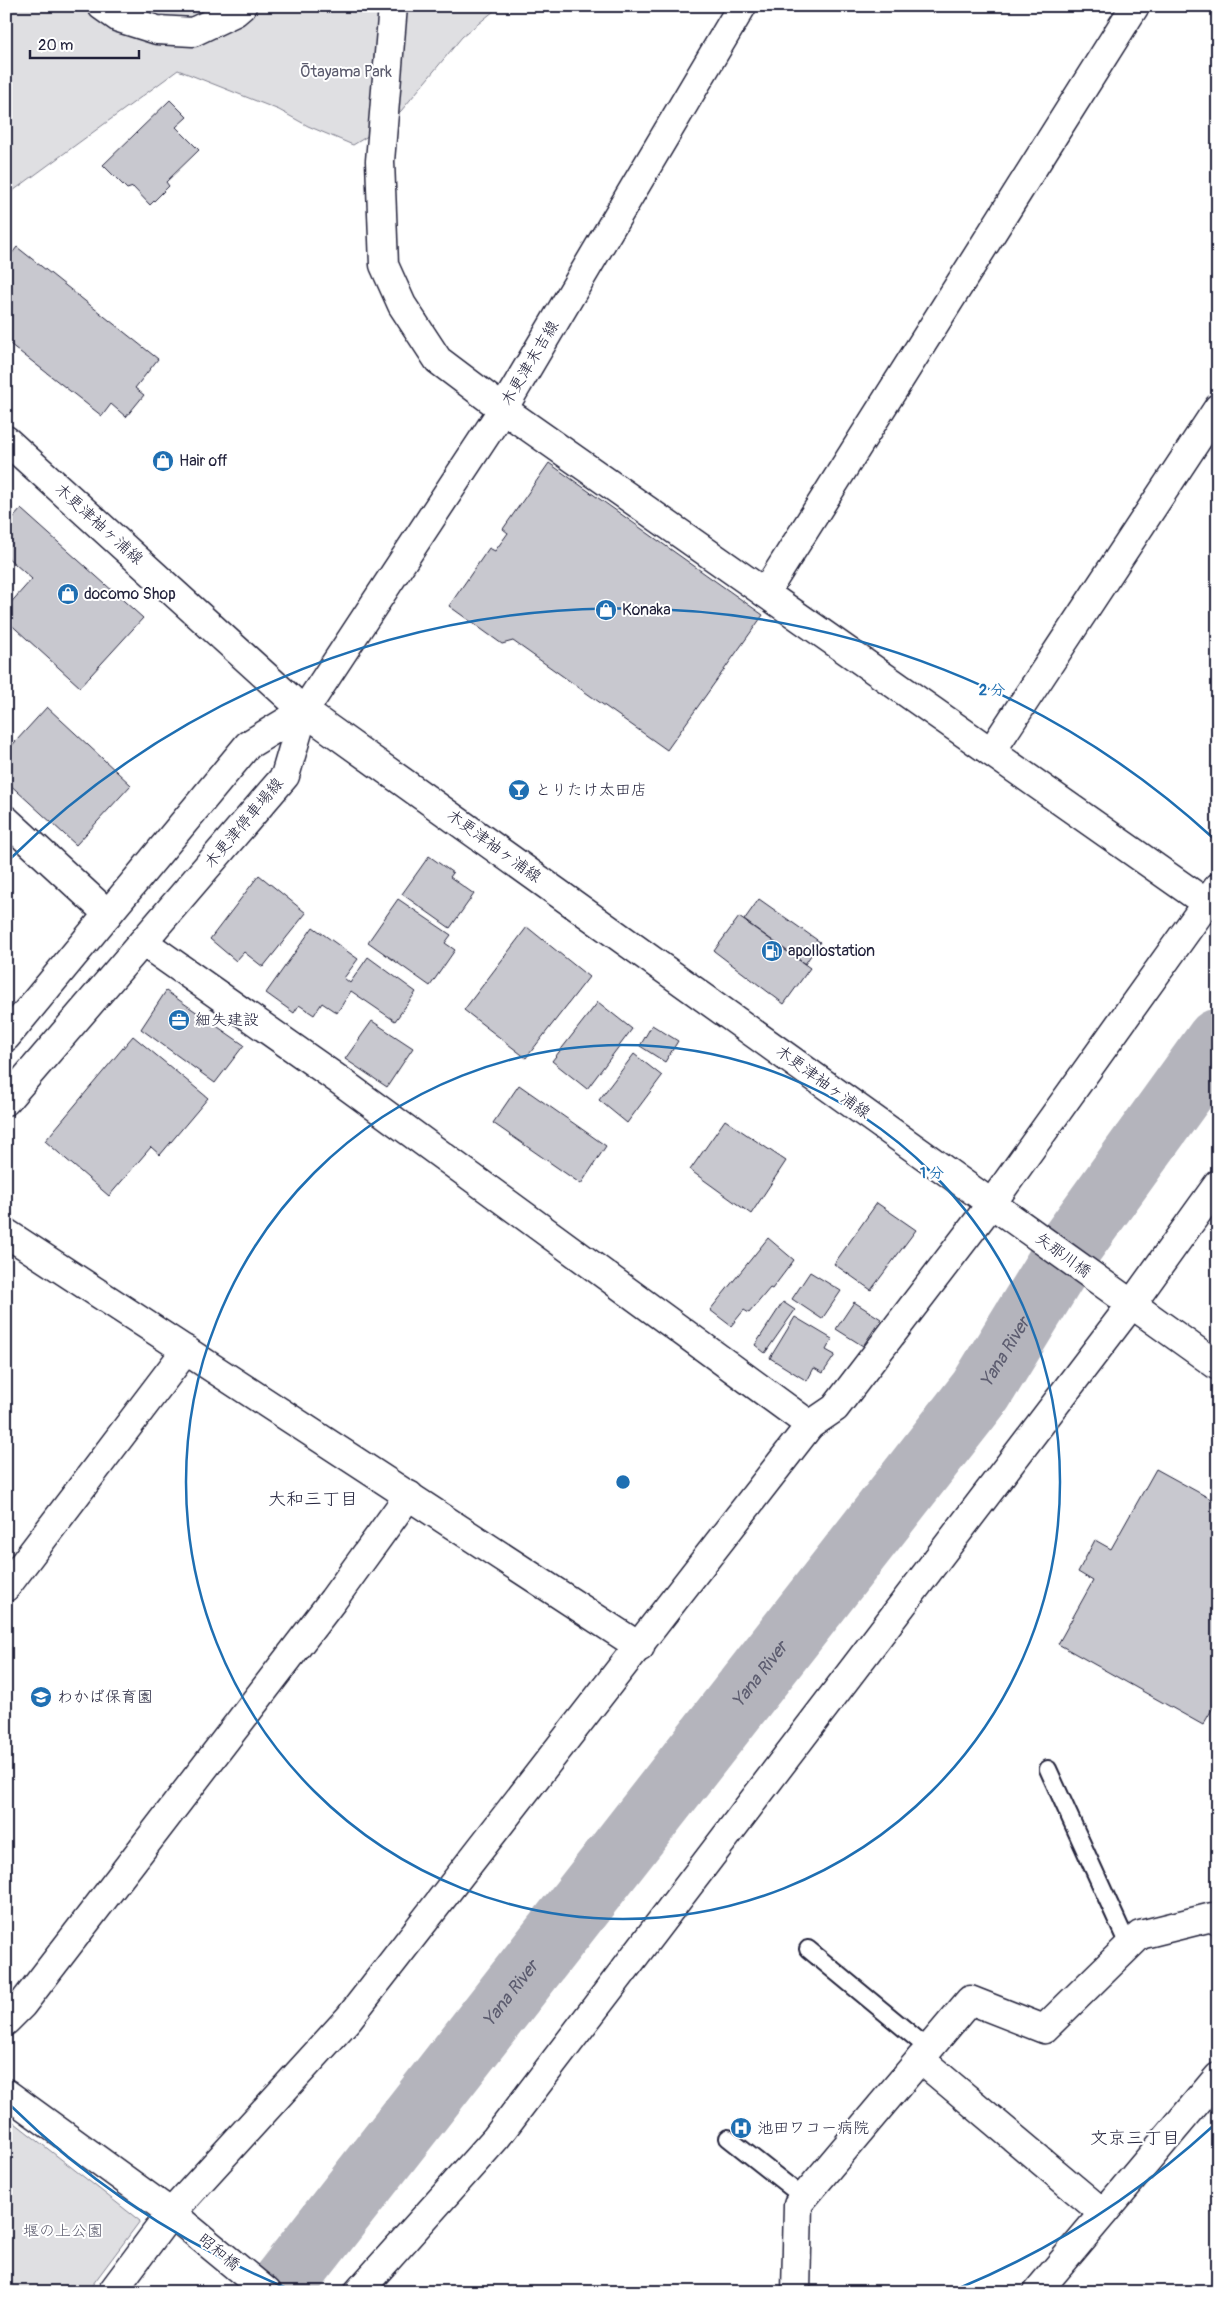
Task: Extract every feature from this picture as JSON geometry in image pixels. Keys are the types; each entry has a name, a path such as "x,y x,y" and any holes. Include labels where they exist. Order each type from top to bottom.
{"street":[{"path":"102,6 120,18 157,30 193,32 235,12 242,6"},
{"path":"112,2292 171,2213 349,2018 810,1425 835,1408 1002,1210 1212,895 991,752 503,409 438,360 402,305 384,265 380,161 393,6"},
{"name":"木更津末吉線","path":"304,711 503,409 742,6"},
{"path":"765,593 1135,6"},
{"path":"991,752 1218,408"},
{"name":"木更津袖ヶ浦線","path":"6,440 304,711 1002,1210"},
{"path":"6,1037 248,745 304,711"},
{"name":"木更津停車場線","path":"6,1100 285,776 304,711"},
{"path":"6,820 108,914"},
{"path":"143,942 347,1086 810,1425"},
{"path":"358,2292 496,2138 1123,1300 1218,1184"},
{"name":"矢那川橋","path":"1002,1210 1123,1300"},
{"path":"6,1233 640,1646"},
{"path":"1123,1300 1218,1366"},
{"path":"6,1587 186,1350"},
{"path":"6,2021 22,2005 327,1608 408,1495"},
{"path":"796,2292 798,2204 970,2000 1044,2028 1140,1935 1212,1916 1218,1922"},
{"path":"925,2054 1103,2213"},
{"path":"1037,2292 1218,2076"},
{"name":"昭和橋","path":"6,2093 171,2213 267,2292"}],"lane":[{"path":"1048,1769 1129,1947"},
{"path":"808,1949 925,2054"},
{"path":"728,2138 803,2197"}],"green space":[{"name":"Ōtayama Park","path":"6,6 500,6 462,37 401,111 376,131 353,145 308,126 279,110 178,70 6,196"},
{"name":"堰の上公園","path":"6,2116 140,2221 87,2292 6,2292"}],"building":[{"path":"170,100 187,117 176,127 199,150 166,182 169,186 150,205 133,187 127,189 103,165"},
{"path":"17,247 158,359 135,388 144,395 126,417 111,404 102,416 6,341 6,261"},
{"name":"Konaka","path":"549,463 763,615 667,750 513,641 502,644 449,606 489,548 495,551 508,533 503,529"},
{"name":"docomo Shop","path":"21,509 143,618 80,687 6,620 6,608 32,579 6,556 6,526"},
{"path":"47,707 131,785 76,845 6,781 6,752"},
{"path":"429,856 453,873 450,877 474,894 450,928 402,894"},
{"path":"259,875 306,913 263,967 244,952 236,961 210,939"},
{"path":"398,899 451,935 445,943 455,950 430,986 368,942"},
{"path":"759,899 820,942 805,964 744,920"},
{"path":"739,917 810,968 784,1004 714,951"},
{"path":"313,927 358,959 344,978 350,983 368,957 416,992 395,1021 351,991 337,1013 322,1003 314,1015 299,1005 294,1013 266,993"},
{"path":"527,927 589,977 526,1058 464,1010"},
{"path":"166,991 244,1045 215,1083 141,1029"},
{"path":"598,1002 632,1029 587,1089 552,1061"},
{"path":"372,1021 413,1048 387,1087 345,1059"},
{"path":"652,1025 678,1041 665,1062 640,1046"},
{"path":"133,1036 208,1098 160,1155 151,1147 109,1196 45,1141"},
{"path":"634,1054 662,1076 627,1123 599,1100"},
{"path":"519,1085 606,1146 581,1184 493,1123"},
{"path":"725,1120 786,1161 751,1214 690,1170"},
{"path":"877,1203 916,1230 871,1290 834,1264"},
{"path":"768,1238 794,1260 772,1289 770,1288 749,1313 744,1310 731,1326 710,1310"},
{"path":"810,1272 841,1291 822,1319 792,1299"},
{"path":"783,1302 795,1310 765,1353 755,1345"},
{"path":"854,1302 881,1319 863,1346 836,1329"},
{"path":"795,1317 832,1339 826,1350 835,1355 823,1373 814,1368 807,1381 770,1358"},
{"path":"1156,1469 1218,1503 1218,1699 1203,1725 1058,1644 1093,1581 1078,1572 1095,1540 1111,1549"}],"waterway":[{"name":"Yana River","path":"277,2292 981,1391 1068,1249 1218,1041"}],"place":[{"name":"Hair off","path":"163,461"},
{"name":"docomo Shop","path":"68,594"},
{"name":"Konaka","path":"606,610"},
{"name":"とりたけ太田店","path":"519,790"},
{"name":"apollostation","path":"772,951"},
{"name":"細失建設","path":"179,1020"},
{"name":"わかば保育園","path":"41,1697"},
{"name":"池田ワコー病院","path":"741,2128"}],"district":[{"name":"大和三丁目","path":"313,1499"},
{"name":"文京三丁目","path":"1135,2138"}]}
